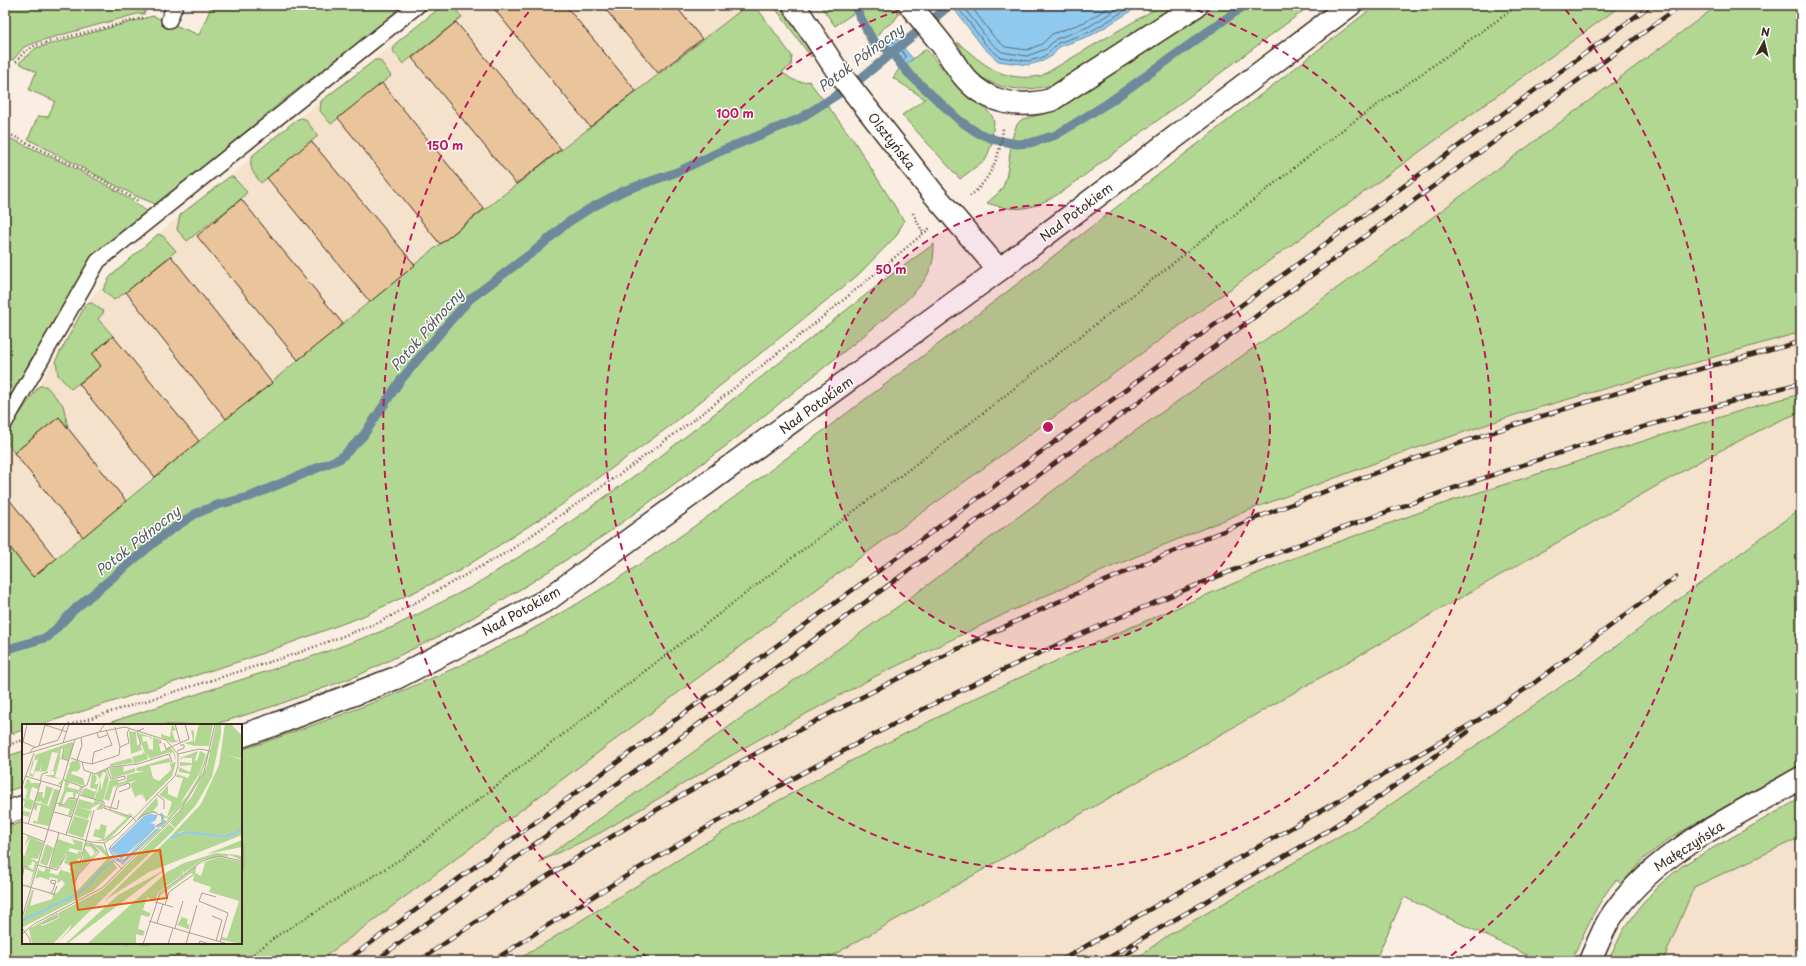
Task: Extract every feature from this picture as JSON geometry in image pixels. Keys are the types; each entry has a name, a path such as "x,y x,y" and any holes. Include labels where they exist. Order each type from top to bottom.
{"main road":[{"name":"Olsztyńska","path":"794,5 836,68 878,123 999,270"},
{"path":"911,7 943,46 966,79 980,92 1001,101 1021,104 1036,104 1051,100 1197,5"},
{"name":"Nad Potokiem","path":"242,736 396,678 547,600 999,270 1350,5"},
{"name":"Małęczyńska","path":"1590,961 1609,920 1630,892 1653,869 1687,844 1801,778"},
{"path":"5,812 22,807"}],"lane":[{"path":"169,20 175,5"},
{"path":"5,422 98,261 418,5"}],"path":[{"path":"244,961 278,935 404,858 772,573 969,424 1346,127 1519,5"},
{"path":"16,62 23,53 36,45 146,17 149,11"},
{"path":"72,724 298,653 380,622 509,551 630,467 708,409 973,194 986,177 996,159 1002,143 1003,118 1001,101"},
{"path":"5,132 101,179 146,206 156,214"},
{"path":"5,746 22,740"}],"shaded area":[{"path":"443,5 737,5 740,11 440,244 33,577 5,541 5,435 39,386 86,304 110,277 158,234 229,177 296,120"},
{"path":"1622,5 1718,5 1313,306 1094,460 918,592 542,860 600,833 756,741 874,677 1011,611 1241,513 1402,453 1524,412 1801,332 1801,394 1759,405 1448,502 1291,559 1205,595 978,697 839,767 726,830 516,961 319,961 825,583"},
{"path":"1801,412 1801,508 1506,725 1374,816 1167,936 1133,961 823,961 1704,459 1774,423"},
{"path":"1801,837 1801,961 1663,961 1694,887"}],"green space":[{"path":"5,5 148,5 144,14 137,14 43,40 24,47 13,60 5,56"},
{"path":"212,5 407,5 280,103 158,205 136,196 28,139 38,116 48,117 55,101 29,90 36,72 19,63 36,48 153,16 199,35"},
{"path":"443,5 452,5 462,17 403,64 393,51 395,44"},
{"path":"737,5 755,5 792,56 791,66 782,72 791,79 801,82 809,81 854,141 904,221 896,236 858,275 670,426 560,506 459,571 361,617 247,659 42,724 22,724 22,730 5,736 5,541 33,577 440,244 740,11"},
{"path":"773,5 777,5 814,54 811,57"},
{"path":"820,5 886,5 880,9 882,12 894,6 899,14 894,21 881,30 871,48 854,13 835,26"},
{"path":"1162,5 1184,5 1055,84 1045,87 1024,89 992,83 971,68 957,42 986,65 1004,74 1015,77 1041,76"},
{"path":"1216,5 1311,5 1065,190 1037,205 1028,207 1009,208 987,203 1001,190 1004,183 1007,174 1011,143 1017,126 1021,120 1057,110"},
{"path":"1376,5 1622,5 825,583 319,961 5,961 5,828 22,822 22,944 242,944 242,750 355,710 466,663 538,626 618,579 732,499 910,366"},
{"path":"1718,5 1801,5 1801,332 1524,412 1402,453 1241,513 1116,565 1011,611 874,677 756,741 600,833 539,862 918,592 1094,460 1313,306"},
{"path":"926,49 968,98 984,107 992,116 994,122 991,146 986,159 960,179 902,115 925,99 893,78 899,69"},
{"path":"375,60 380,60 391,76 331,124 320,111 321,101"},
{"path":"301,118 305,119 318,136 261,183 251,167 251,159 253,155 296,120"},
{"path":"5,136 101,182 120,193 154,217 96,266 30,361 5,407"},
{"path":"229,177 233,177 247,192 241,199 187,241 177,230 180,215"},
{"path":"158,234 163,236 176,251 114,300 103,290 110,277"},
{"path":"934,244 934,255 929,273 913,294 898,308 734,440 609,532 529,584 452,630 357,676 277,705 216,724 105,724 320,654 393,627 473,586 541,543 648,466 891,275"},
{"path":"92,303 104,312 98,319 113,336 92,354 101,366 71,389 58,375 56,360 86,304"},
{"path":"39,386 46,386 63,405 68,427 59,417 14,453 5,438 5,435"},
{"path":"1801,394 1801,412 1774,423 1704,459 823,961 516,961 726,830 839,767 978,697 1108,637 1291,559 1448,502 1759,405"},
{"path":"1801,508 1801,764 1672,837 1642,860 1622,884 1616,880 1596,909 1571,961 1540,961 1404,897 1375,961 1133,961 1167,936 1374,816 1576,676"},
{"path":"22,751 22,786 5,792 5,757"},
{"path":"1801,798 1801,837 1694,887 1663,961 1608,961 1624,929 1640,907 1657,887 1683,865"}],"water":[{"path":"951,5 1141,5 1092,35 1059,47 1052,56 1043,61 1028,65 998,61 983,47"},
{"path":"892,33 900,43 904,40 907,44 903,47 913,59 899,69 879,42"}],"building":[{"path":"491,5 565,5 636,91 590,127"},
{"path":"602,5 675,5 702,39 658,73"},
{"path":"456,22 561,149 516,184 412,58"},
{"path":"382,83 484,209 440,244 338,118"},
{"path":"311,141 415,265 370,302 267,178"},
{"path":"241,199 343,324 298,360 197,236"},
{"path":"171,256 272,383 226,419 126,292"},
{"path":"113,336 199,441 155,477 79,384 101,366 92,354"},
{"path":"59,417 126,501 83,537 14,453"},
{"path":"5,494 56,559 33,577 5,541"}],"waterway":[{"path":"854,5 873,41 892,52 908,73 960,121 978,133 996,140 1017,144 1030,143 1056,135 1108,103 1245,5"},
{"name":"Potok Północny","path":"5,650 48,637 75,609 162,536 195,514 217,505 249,497 341,458 363,436 400,381 470,299 537,249 567,223 589,209 623,191 677,172 721,151 799,119 854,84 950,5"}],"railway":[{"path":"346,961 1651,5"},
{"path":"375,961 1681,5"},
{"path":"419,961 579,856 744,760 870,693 998,630 1127,571 1259,517 1392,467 1527,421 1663,379 1801,342"},
{"path":"493,961 645,864 801,774 961,690 1043,651 1125,615 1291,548 1459,486 1629,431 1801,383"},
{"path":"1060,961 1480,719 1530,686 1676,577"},
{"path":"1103,961 1316,838 1382,795 1468,732"},
{"path":"1118,961 1137,947"}]}
